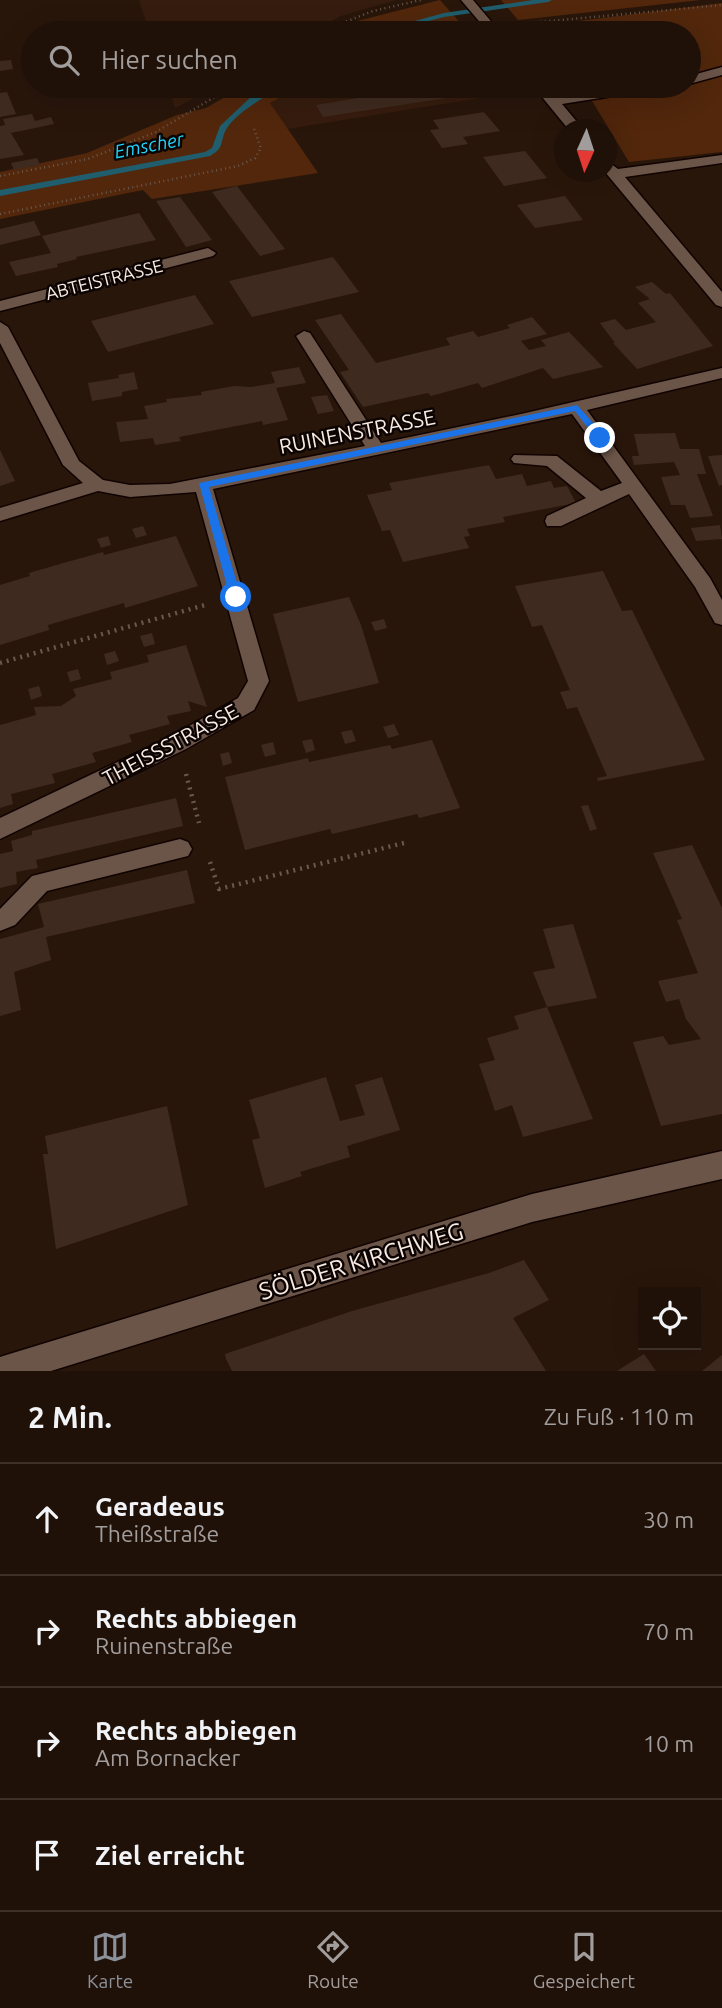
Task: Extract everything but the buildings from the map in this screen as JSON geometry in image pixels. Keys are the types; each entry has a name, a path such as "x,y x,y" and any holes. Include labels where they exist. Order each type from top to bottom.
{"street":[{"path":"467,0 485,21"},
{"path":"701,77 722,71"},
{"path":"550,98 569,119"},
{"path":"553,101 573,98"},
{"path":"617,168 722,159"},
{"path":"617,176 722,302"},
{"name":"ABTEISTRASSE","path":"0,306 208,253"},
{"path":"0,327 72,465 99,485"},
{"path":"304,337 377,450"},
{"name":"RUINENSTRASSE","path":"0,515 99,485 130,491 170,490 203,485 577,408 722,373"},
{"path":"577,408 703,583 722,618"},
{"path":"520,459 551,460 600,500"},
{"name":"THEISSSTRASSE","path":"0,829 177,743 246,704 259,681 203,485"},
{"path":"554,522 612,492 635,486"},
{"path":"0,920 7,918 40,883 180,849"},
{"name":"SÖLDER KIRCHWEG","path":"3,1371 533,1208 722,1165"}],"path":[{"path":"348,21 373,11 421,0"},
{"path":"561,21 722,5"},
{"path":"0,176 88,159 156,132 213,98"},
{"path":"0,214 238,166 255,158 261,148 254,129"},
{"path":"0,663 236,597"},
{"path":"177,743 202,832"},
{"path":"208,856 219,889 408,842"}],"shaded area":[{"path":"139,0 396,0 331,21 146,21"},
{"path":"440,0 459,21 357,21"},
{"path":"501,0 701,0 518,20"},
{"path":"722,3 722,152 629,162 617,142 617,119 603,119 590,98 701,98 701,21 578,21"},
{"path":"172,98 195,98 175,108"},
{"path":"223,98 280,98 270,103 318,173 152,199 143,190 0,219 0,172 87,153 177,115 206,108"},
{"path":"280,98 481,98 287,129 270,103"}],"waterway":[{"name":"Emscher","path":"421,21 444,15 548,0"},
{"name":"Emscher","path":"0,193 207,154 216,149 223,128 255,98"}],"route":[{"path":"236,597 203,485 577,408 600,438"}]}
